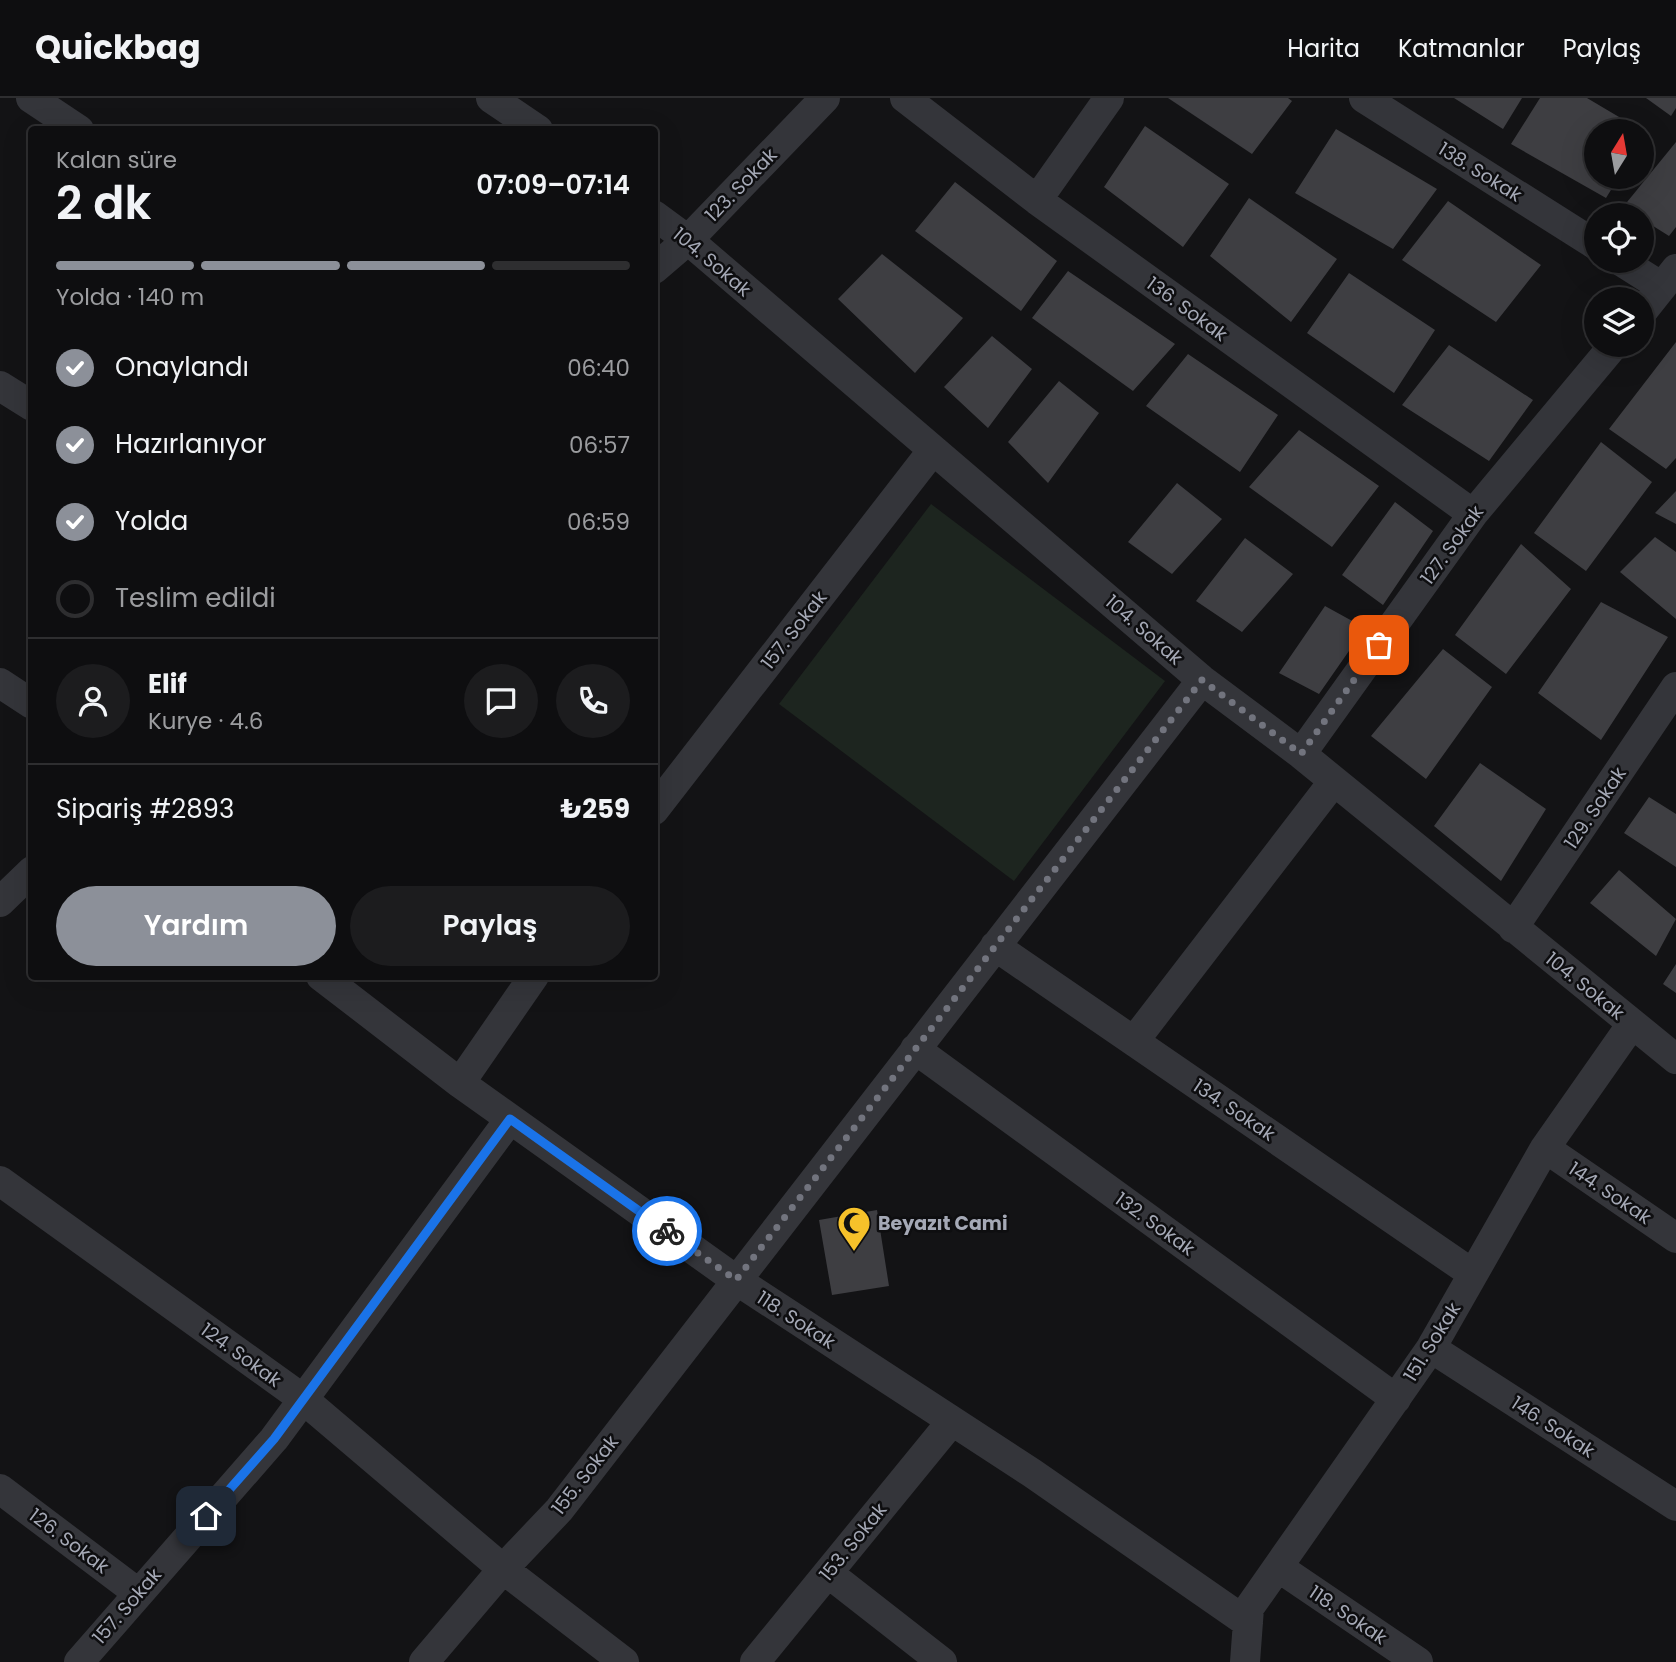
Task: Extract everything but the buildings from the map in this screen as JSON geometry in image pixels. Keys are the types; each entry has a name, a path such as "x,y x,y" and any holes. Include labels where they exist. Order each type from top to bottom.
{"street":[{"path":"31,98 73,126"},
{"name":"123. Sokak","path":"658,266 688,240 825,98"},
{"name":"136. Sokak","path":"905,98 1037,200 1474,514"},
{"path":"1037,200 1109,98"},
{"name":"138. Sokak","path":"1364,98 1584,237"},
{"name":"104. Sokak","path":"658,218 688,240 1202,680 1301,754 1676,1059"},
{"path":"1654,297 1669,278"},
{"name":"127. Sokak","path":"1301,754 1474,514 1605,357"},
{"path":"0,386 28,403"},
{"name":"157. Sokak","path":"658,805 933,450"},
{"name":"155. Sokak","path":"424,1662 503,1569 559,1510 1202,680"},
{"path":"0,684 28,702"},
{"name":"129. Sokak","path":"1513,928 1676,687"},
{"path":"1134,1041 1334,781"},
{"path":"0,902 28,875"},
{"name":"134. Sokak","path":"995,946 1473,1274"},
{"name":"118. Sokak","path":"326,980 460,1083 736,1280 952,1421 1248,1623"},
{"path":"460,1083 531,980"},
{"name":"151. Sokak","path":"1245,1662 1249,1608 1431,1348 1545,1149 1632,1024"},
{"name":"132. Sokak","path":"915,1049 1396,1399"},
{"name":"157. Sokak","path":"79,1662 274,1439 510,1119"},
{"name":"144. Sokak","path":"1545,1149 1676,1238"},
{"name":"124. Sokak","path":"0,1181 303,1399 503,1569 624,1662"},
{"name":"146. Sokak","path":"1431,1348 1676,1506"},
{"name":"153. Sokak","path":"755,1662 952,1421"},
{"name":"126. Sokak","path":"0,1489 138,1593"},
{"name":"118. Sokak","path":"1278,1567 1418,1662"},
{"path":"828,1573 943,1662"}],"shaded area":[{"path":"931,504 1165,681 1014,881 779,704"}],"way so far":[{"path":"667,1231 736,1280 1202,680 1301,754 1379,645"}],"place":[{"name":"Beyazıt Cami","path":"854,1253"}],"route":[{"path":"206,1516 274,1439 510,1119 667,1231"}]}
